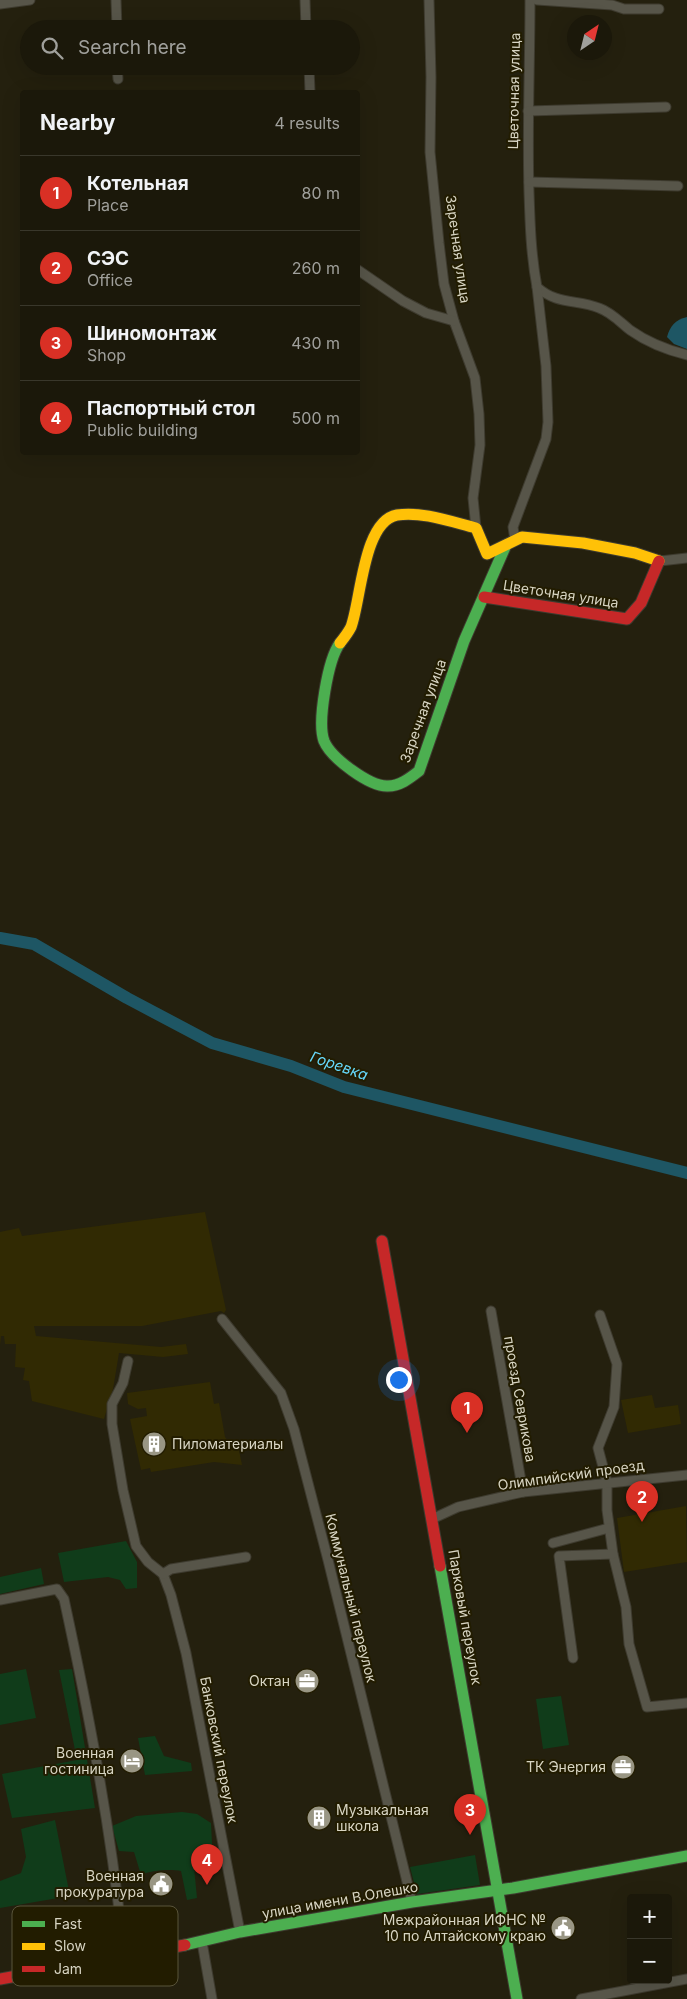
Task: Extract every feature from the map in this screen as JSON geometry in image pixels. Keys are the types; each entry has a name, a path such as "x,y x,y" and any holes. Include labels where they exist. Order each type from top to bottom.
{"street":[{"path":"0,4 30,0"},
{"path":"116,0 116,20"},
{"path":"305,0 306,20"},
{"name":"Заречная улица","path":"429,0 430,152 444,284 454,321 476,378 480,445 474,486 476,528 415,516 393,516 378,528 372,542 349,630 335,650 322,732 326,748 373,784 388,787 406,782 419,771 464,641 511,542"},
{"name":"Цветочная улица","path":"511,542 513,527 546,439 548,422 546,366 531,256 528,111 530,0"},
{"path":"537,0 612,5 624,9 659,9"},
{"path":"118,75 118,79"},
{"path":"309,75 310,90"},
{"path":"528,111 666,107"},
{"path":"529,182 678,186"},
{"path":"360,271 403,301 426,313 454,321"},
{"path":"536,287 545,295 555,299 596,306 606,311 638,336 669,351 687,355"},
{"path":"476,528 487,554 522,537 583,543 635,553 660,561 687,558"},
{"name":"Цветочная улица","path":"484,597 627,619 641,603 660,561"},
{"name":"Парковый переулок","path":"382,1242 516,1999"},
{"name":"проезд Севрикова","path":"491,1311 523,1492"},
{"path":"600,1314 617,1364 614,1407 598,1448 607,1482 609,1528 613,1554 626,1607 629,1644 647,1707 687,1703"},
{"name":"Коммунальный переулок","path":"222,1319 281,1393 294,1429 412,1902"},
{"name":"Банковский переулок","path":"128,1361 123,1383 112,1404 112,1424 122,1490 136,1546 148,1562 163,1574 171,1595 186,1653 240,1932"},
{"name":"Олимпийский проезд","path":"432,1519 458,1508 523,1492 687,1475"},
{"path":"554,1543 609,1528"},
{"path":"573,1658 559,1556 613,1554"},
{"path":"163,1574 170,1569 246,1557"},
{"path":"0,1600 57,1589 64,1599 81,1684 118,1906"},
{"name":"улица имени В.Олешко","path":"178,1946 240,1932 412,1902 498,1890 687,1856"},
{"path":"202,1942 212,1999"},
{"path":"581,1999 687,1979"}],"shaded area":[{"path":"205,1212 226,1310 224,1313 221,1311 142,1326 34,1326 36,1336 161,1347 186,1344 188,1354 163,1357 119,1353 113,1389 104,1419 32,1401 29,1381 23,1380 25,1368 15,1367 16,1344 5,1344 4,1336 1,1336 0,1345 0,1232 19,1228 22,1236"},
{"path":"210,1382 214,1404 219,1403 225,1437 231,1445 239,1450 242,1465 214,1462 151,1472 150,1468 141,1470 130,1419 147,1416 146,1408 138,1409 128,1404 127,1393"},
{"path":"652,1395 655,1408 678,1405 681,1424 628,1433 621,1400"},
{"path":"686,1506 687,1562 624,1572 617,1518"}],"green space":[{"path":"126,1541 137,1562 137,1588 126,1589 120,1580 108,1577 64,1582 58,1553"},
{"path":"41,1568 44,1584 0,1594 0,1577"},
{"path":"26,1669 36,1718 0,1725 0,1674"},
{"path":"72,1669 95,1808 12,1818 2,1774 77,1760 59,1670"},
{"path":"561,1696 569,1745 543,1749 536,1699"},
{"path":"155,1736 164,1756 191,1763 192,1771 145,1775 138,1738"},
{"path":"182,1812 197,1814 211,1823 213,1864 194,1867 197,1898 187,1900 181,1871 161,1870 141,1875 134,1852 119,1851 112,1826 136,1816"},
{"path":"55,1820 70,1896 0,1908 0,1881 21,1873 26,1857 21,1829"},
{"path":"475,1855 480,1885 417,1894 410,1867"}],"water":[{"path":"687,317 687,349 674,344 667,337 674,324"}],"waterway":[{"name":"Горевка","path":"0,938 34,944 127,998 212,1043 291,1066 344,1087 687,1173"}],"traffic: fast":[{"path":"340,643 331,662 325,691 322,720 324,741 334,755 343,763 371,782 388,786 401,783 419,771 464,641 506,545"},
{"path":"440,1566 517,1999"},
{"path":"185,1945 240,1932 412,1902 513,1888 687,1856"}],"traffic: slow":[{"path":"340,643 351,627 370,546 377,531 386,520 397,515 417,514 476,528 487,554 522,537 583,543 635,553 659,561"}],"traffic: jam":[{"path":"484,597 627,619 641,603 659,561"},
{"path":"382,1241 440,1566"},
{"path":"178,1946 185,1945"},
{"path":"0,1979 12,1977"}],"place":[{"name":"Котельная","path":"467,1433"},
{"name":"Пиломатериалы","path":"154,1444"},
{"name":"СЭС","path":"642,1522"},
{"name":"Октан","path":"307,1681"},
{"name":"Военная гостиница","path":"132,1761"},
{"name":"ТК Энергия","path":"623,1767"},
{"name":"Музыкальная школа","path":"319,1818"},
{"name":"Шиномонтаж","path":"470,1835"},
{"name":"Военная прокуратура","path":"161,1884"},
{"name":"Паспортный стол","path":"207,1885"},
{"name":"Межрайонная ИФНС № 10 по Алтайскому краю","path":"563,1928"}]}
